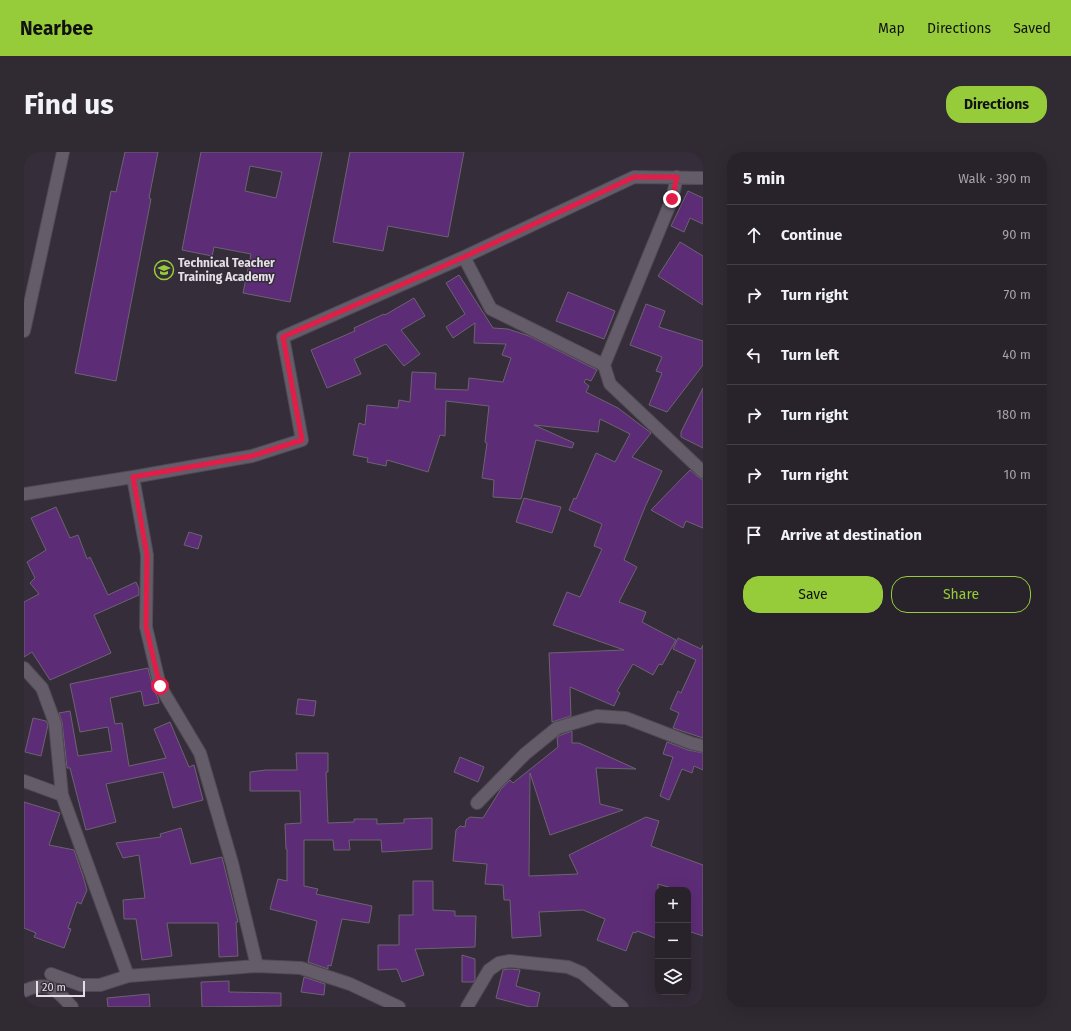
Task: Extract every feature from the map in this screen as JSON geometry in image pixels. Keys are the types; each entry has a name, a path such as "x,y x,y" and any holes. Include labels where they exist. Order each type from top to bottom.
{"street":[{"path":"24,331 63,152"},
{"path":"24,494 252,456 302,440 283,337 464,257 634,177 703,178"},
{"path":"677,177 672,199 604,365 610,384 703,472"},
{"path":"464,257 491,309 604,365"},
{"path":"133,477 147,555 146,627 160,686 200,753 232,863 257,966"},
{"path":"24,668 42,688 55,723 62,795 128,976"},
{"path":"477,803 524,754 557,728 597,716 626,718 691,743 703,746"},
{"path":"24,781 62,795"},
{"path":"467,1007 489,970 499,963 510,961 568,967 582,973 622,1007"},
{"path":"51,974 81,985 100,985 128,976 257,966 301,968 350,984 399,1007"},
{"path":"24,991 36,986 49,986 63,997 72,1007"}],"building":[{"path":"125,152 158,152 149,198 151,199 116,381 75,373 111,191 116,192"},
{"path":"201,152 322,152 290,302 243,293 251,254 214,247 212,256 182,250","holes":["250,166 282,172 276,198 245,191"]},
{"path":"350,152 464,152 448,237 388,226 383,251 333,242"},
{"path":"688,191 703,198 703,224 690,218 684,232 671,226"},
{"path":"680,242 703,256 703,305 658,276"},
{"path":"459,275 493,328 508,329 529,336 597,370 591,381 586,379 584,382 589,386 586,392 618,408 651,433 632,457 662,471 645,507 624,560 637,567 619,602 646,612 642,622 676,640 662,665 659,664 653,675 633,664 617,691 620,693 614,706 570,687 571,716 552,722 549,653 624,650 553,625 567,592 580,597 602,549 594,546 602,524 569,510 574,498 576,499 596,453 615,462 630,434 600,419 598,432 534,425 574,443 572,448 536,440 521,499 493,497 494,480 482,478 487,443 485,442 489,406 446,401 445,436 440,435 428,472 387,460 386,466 367,462 368,458 353,455 359,423 365,425 367,405 398,408 399,400 410,402 412,372 436,373 435,389 468,390 469,378 503,382 511,358 502,355 506,344 474,343 475,323 453,338 446,327 465,314 446,283"},
{"path":"568,292 615,311 604,339 556,321"},
{"path":"414,298 425,316 401,330 420,354 404,366 386,344 354,359 361,374 327,388 311,350 355,331 354,328 384,314 385,315"},
{"path":"646,304 665,311 659,327 703,341 703,365 667,412 649,405 662,373 656,371 662,357 630,345"},
{"path":"703,388 703,448 681,437 681,432"},
{"path":"690,470 703,480 703,528 686,521 683,528 651,510"},
{"path":"524,498 561,507 552,533 516,522"},
{"path":"56,507 70,538 78,535 87,559 90,557 108,595 136,582 139,589 139,595 94,615 111,653 50,680 32,652 24,657 24,602 39,594 30,583 35,578 27,562 46,550 31,518"},
{"path":"189,532 202,536 198,549 184,545"},
{"path":"678,638 701,649 703,645 703,738 673,728 679,713 670,709 678,691 681,693 696,660 673,649"},
{"path":"148,668 153,688 159,703 144,706 141,691 110,698 115,724 122,723 129,766 166,758 154,729 170,722 189,767 194,765 203,800 173,808 163,772 106,784 116,822 86,830 70,768 67,768 62,722 59,713 70,711 78,756 112,751 108,727 80,732 70,684"},
{"path":"298,699 316,701 314,716 296,714"},
{"path":"33,718 46,721 48,725 41,756 25,752"},
{"path":"572,731 572,743 579,743 636,769 596,768 600,804 623,810 550,835 530,773 529,876 578,874 569,855 646,817 659,821 651,846 703,865 703,936 691,932 691,887 668,887 658,884 658,887 655,887 655,938 637,931 636,933 633,932 626,951 597,940 605,919 583,910 539,912 541,936 512,938 510,900 504,900 503,885 485,884 487,864 453,861 456,830 460,826 465,827 466,820 470,817 483,818 501,789 510,780 513,783 558,747 557,737"},
{"path":"667,742 688,750 703,753 703,770 694,766 692,773 682,769 669,800 660,796 673,757 663,754"},
{"path":"296,753 328,753 328,772 326,772 328,823 354,822 354,819 377,819 377,824 404,823 404,819 432,818 432,849 382,852 381,840 349,840 350,850 334,850 333,840 304,840 304,886 318,889 316,894 372,906 369,923 342,919 331,966 328,965 328,969 308,962 317,921 270,909 278,879 287,881 285,824 301,823 300,791 250,791 250,772 266,770 297,770"},
{"path":"460,757 484,767 478,782 454,772"},
{"path":"24,802 60,813 49,845 74,850 87,890 81,904 77,902 68,928 71,929 64,948 34,937 36,933 24,928"},
{"path":"181,828 191,864 222,857 238,922 236,922 238,956 219,957 218,923 167,923 172,956 142,960 136,919 124,919 123,900 145,898 139,855 123,858 116,843 161,837 160,834"},
{"path":"413,881 433,881 433,910 455,911 455,916 476,916 475,947 415,949 424,975 402,982 397,969 378,970 378,945 399,945 399,915 413,915"},
{"path":"462,955 475,959 475,980 473,982 462,982"},
{"path":"503,970 520,970 516,986 540,993 537,1007 530,1007 496,998"},
{"path":"304,977 325,984 324,995 301,992"},
{"path":"229,981 229,992 281,993 281,1006 202,1007 201,982"},
{"path":"149,994 150,1007 108,1007 107,998"}],"place":[{"name":"Technical Teacher Training Academy","path":"164,270"}],"route":[{"path":"160,686 146,627 147,555 133,477 252,456 302,440 283,337 464,257 634,177 677,177 672,199"}]}
